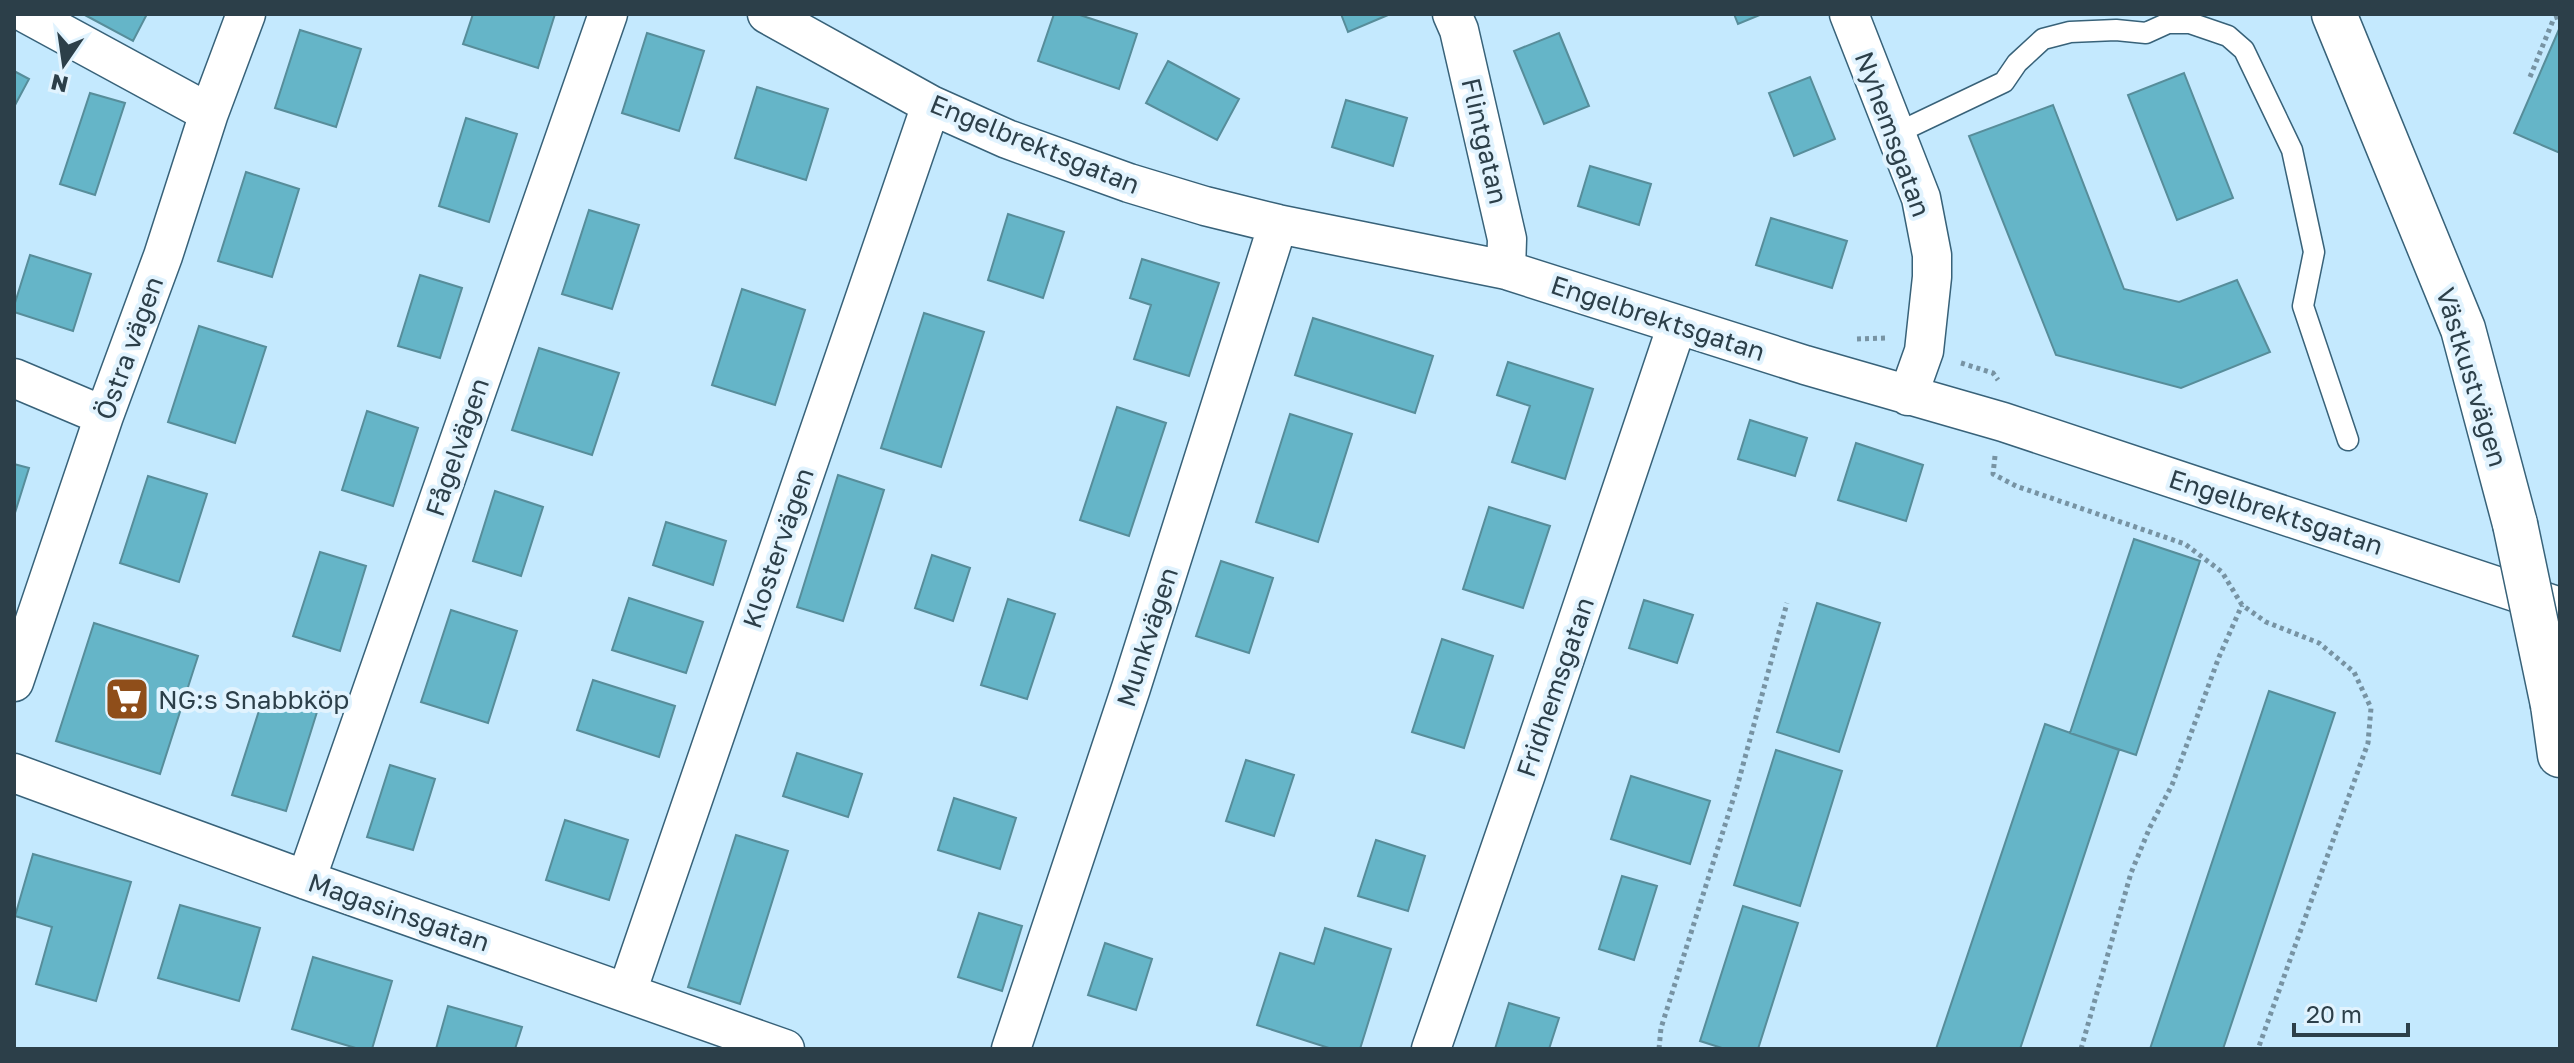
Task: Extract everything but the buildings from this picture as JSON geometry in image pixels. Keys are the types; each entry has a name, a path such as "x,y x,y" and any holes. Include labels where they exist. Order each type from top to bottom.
{"street":[{"path":"27,14 209,113"},
{"name":"Östra vägen","path":"14,682 104,416 163,256 209,113 246,14"},
{"name":"Fågelvägen","path":"306,880 608,14"},
{"name":"Engelbrektsgatan","path":"767,14 931,105 1007,139 1129,183 1278,224 1506,270 1908,396 2003,422 2560,607"},
{"name":"Flintgatan","path":"1452,14 1459,30 1507,239 1506,270"},
{"name":"Nyhemsgatan","path":"1849,14 1921,198 1932,255 1924,351 1908,396"},
{"name":"Västkustvägen","path":"2334,14 2463,329 2515,524 2553,705 2560,755"},
{"name":"Klostervägen","path":"627,992 931,105"},
{"name":"Munkvägen","path":"1011,1049 1131,688 1278,224"},
{"name":"Fridhemsgatan","path":"1431,1049 1677,325"},
{"path":"14,378 104,416"},
{"name":"Magasinsgatan","path":"14,773 785,1049"}],"lane":[{"path":"1897,133 2004,82 2017,63 2043,39 2070,32 2116,30 2146,33 2168,23 2190,23 2228,36 2244,50 2292,150 2314,252 2303,306 2348,440"}],"path":[{"path":"2530,77 2554,18 2560,16"},
{"path":"1995,455 1993,474 2016,486 2185,544 2222,572 2242,605 2266,622 2319,643 2354,672 2371,708 2368,743 2258,1049"},
{"path":"1659,1049 1661,1028 1737,787 1787,603"},
{"path":"2081,1049 2131,873 2172,785 2219,657 2242,605"}],"place":[{"name":"NG:s Snabbköp","path":"127,699"}]}
